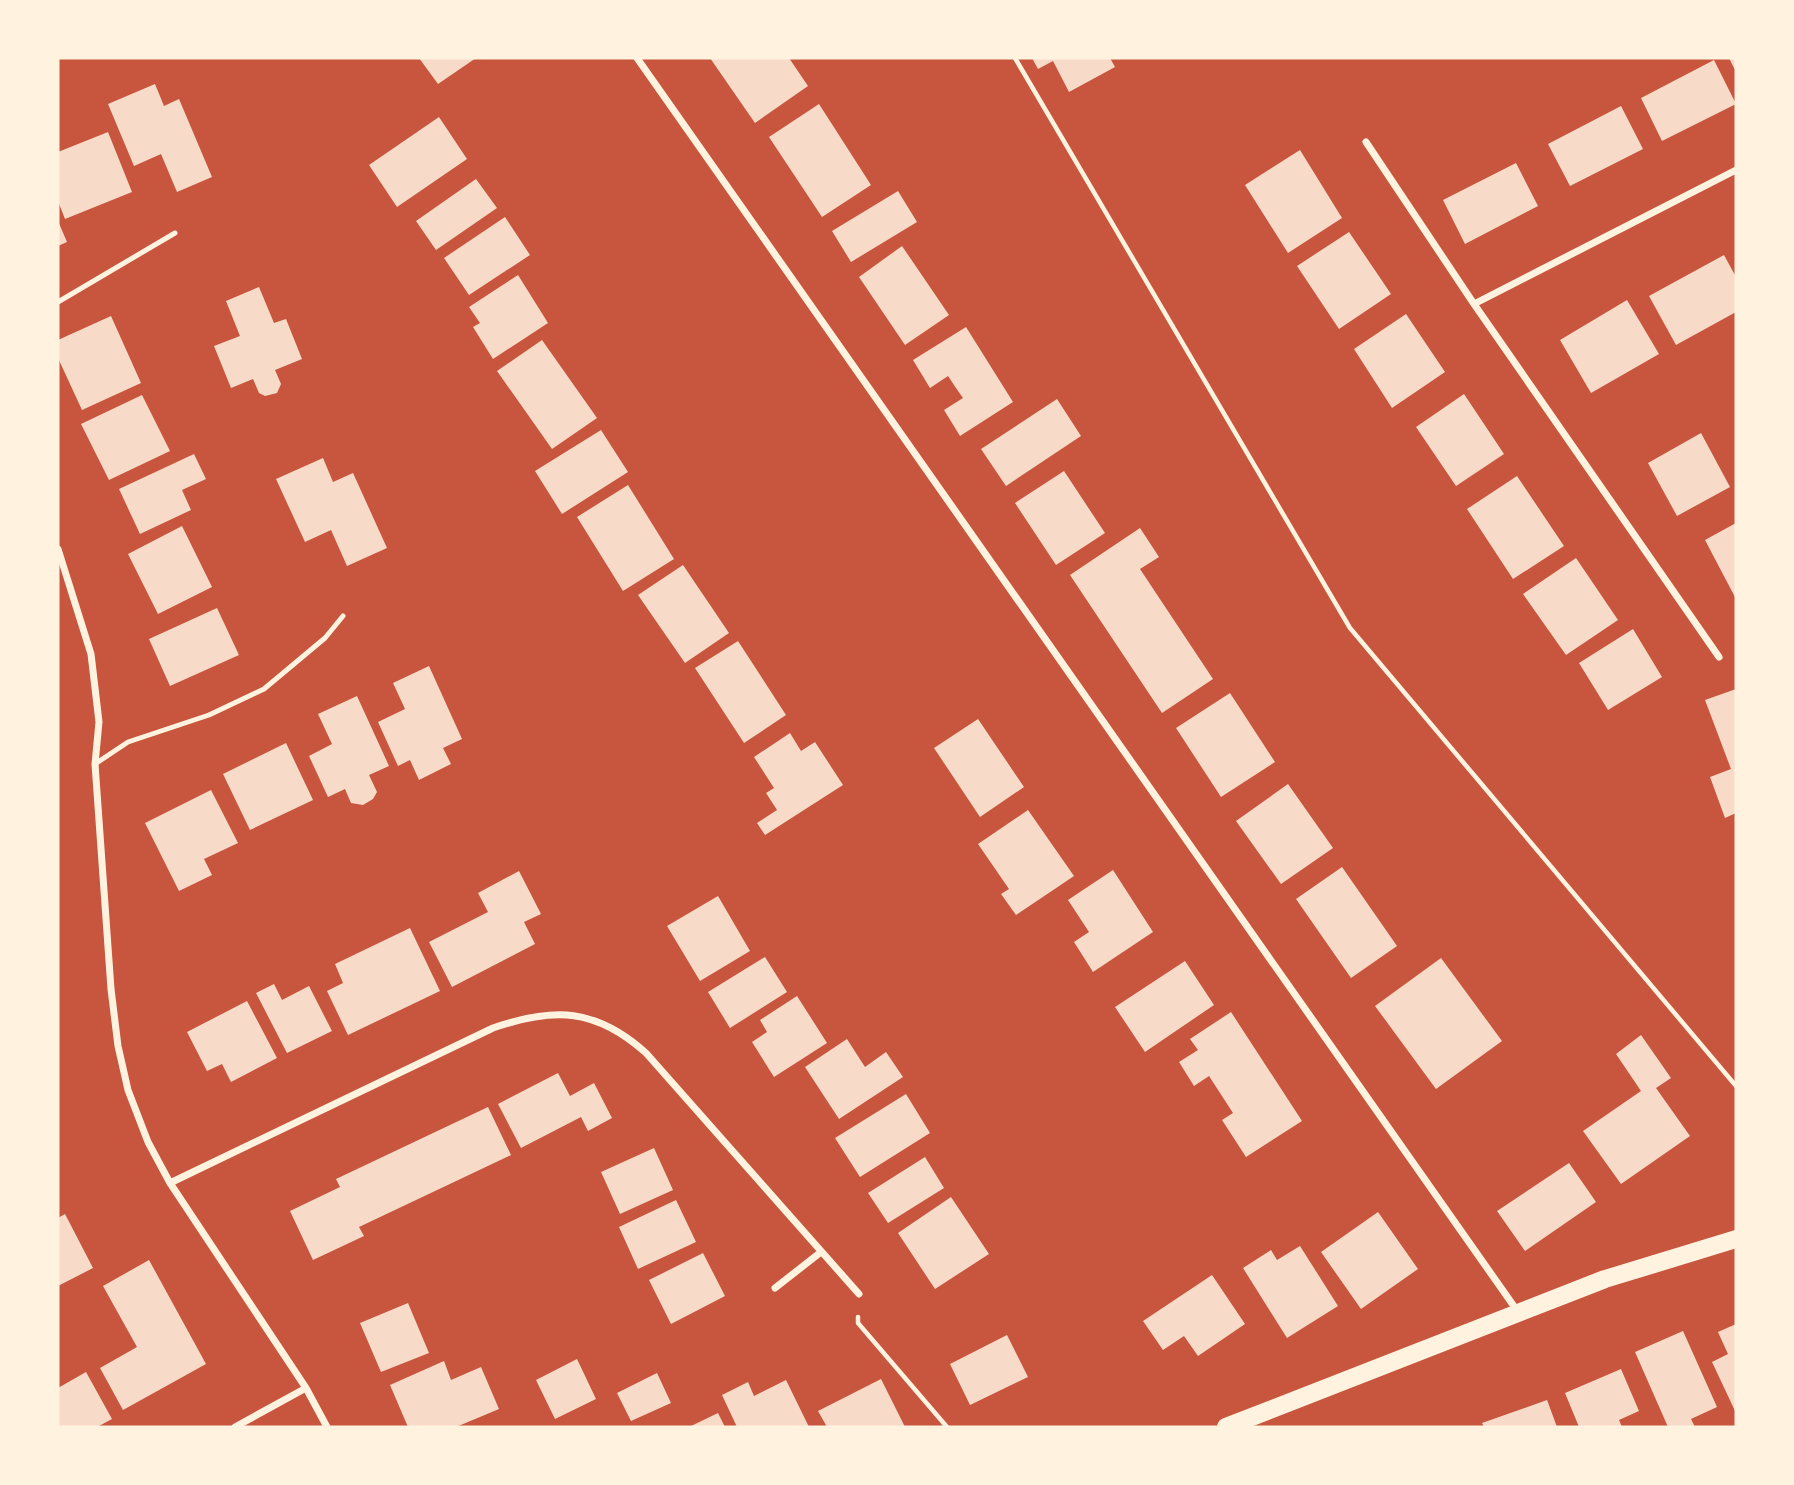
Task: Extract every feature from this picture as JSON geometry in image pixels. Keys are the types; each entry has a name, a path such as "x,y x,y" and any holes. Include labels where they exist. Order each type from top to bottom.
{"main road":[{"path":"1226,1427 1605,1279 1736,1238"}],"street":[{"path":"636,58 1518,1313"},
{"path":"1366,142 1474,304 1719,657"},
{"path":"1474,304 1736,170"},
{"path":"58,549 91,654 99,722 95,764 118,1046 128,1090 148,1142 170,1183 306,1388 327,1427"},
{"path":"170,1183 493,1028 527,1016 562,1014 595,1019 625,1034 646,1053 859,1294"},
{"path":"775,1288 821,1252"},
{"path":"235,1427 306,1388"}],"lane":[{"path":"58,302 175,233"},
{"path":"95,764 128,742 209,715 264,689 325,638 343,616"}],"path":[{"path":"1015,58 1350,628 1736,1086"},
{"path":"859,1294 858,1323 947,1427"}],"building":[{"path":"419,58 476,58 438,84"},
{"path":"710,58 789,58 808,86 755,123"},
{"path":"1032,58 1110,58 1115,67 1069,92 1053,61 1038,69"},
{"path":"1729,58 1736,58 1736,72"},
{"path":"1714,60 1736,104 1662,141 1641,98"},
{"path":"155,84 164,106 179,99 212,177 177,192 161,154 134,166 108,104"},
{"path":"819,104 871,185 822,217 769,137"},
{"path":"1621,106 1643,149 1570,186 1548,144"},
{"path":"439,117 467,159 397,207 369,165"},
{"path":"108,132 132,192 65,219 58,201 58,152"},
{"path":"1300,150 1342,218 1288,253 1245,185"},
{"path":"1516,163 1538,206 1465,244 1443,200"},
{"path":"476,179 497,208 436,250 416,221"},
{"path":"898,191 917,222 851,262 832,231"},
{"path":"505,217 530,255 469,295 444,258"},
{"path":"58,221 67,242 58,246"},
{"path":"1349,232 1391,294 1339,329 1297,266"},
{"path":"902,246 949,315 905,345 859,277"},
{"path":"1724,255 1736,277 1736,312 1676,345 1649,296"},
{"path":"518,275 548,323 493,359 473,327 480,323 469,307"},
{"path":"259,287 274,323 286,319 302,359 275,370 281,384 277,393 265,396 259,393 253,379 231,388 214,346 240,336 226,301"},
{"path":"1627,300 1659,354 1591,393 1560,340"},
{"path":"1406,314 1445,372 1392,408 1354,349"},
{"path":"111,316 141,383 82,410 58,358 58,340"},
{"path":"966,327 1013,402 960,436 944,410 963,398 948,376 930,388 913,360"},
{"path":"542,340 597,418 552,449 497,371"},
{"path":"1464,394 1504,454 1456,486 1416,427"},
{"path":"142,395 170,451 109,480 81,424"},
{"path":"1057,399 1081,436 1006,486 981,449"},
{"path":"601,430 628,472 562,514 535,471"},
{"path":"1701,433 1730,487 1677,516 1648,463"},
{"path":"194,454 206,479 182,490 191,510 140,534 119,489"},
{"path":"323,458 333,482 353,473 387,548 347,566 331,530 305,542 276,479"},
{"path":"1064,471 1105,533 1056,565 1015,503"},
{"path":"1517,476 1564,546 1513,579 1467,509"},
{"path":"628,485 674,559 623,591 577,517"},
{"path":"1736,523 1736,599 1705,540"},
{"path":"182,526 212,587 158,614 128,554"},
{"path":"1140,528 1159,557 1140,569 1213,679 1162,713 1070,575"},
{"path":"1576,558 1618,620 1566,655 1523,594"},
{"path":"683,565 729,633 685,663 638,595"},
{"path":"217,608 239,655 170,686 149,639"},
{"path":"1633,629 1662,677 1608,710 1579,663"},
{"path":"738,641 786,715 744,743 695,668"},
{"path":"429,666 462,739 443,748 451,764 419,780 410,760 398,766 378,722 405,709 393,683"},
{"path":"1736,689 1736,813 1725,818 1710,777 1731,769 1705,700"},
{"path":"1230,693 1275,762 1221,797 1176,728"},
{"path":"357,696 389,766 369,775 377,792 373,799 363,805 351,803 345,789 328,797 309,756 332,744 318,714"},
{"path":"978,719 1024,787 980,817 934,748"},
{"path":"790,733 801,751 815,742 843,785 765,835 757,823 777,810 766,793 774,788 754,757"},
{"path":"286,743 313,800 250,830 223,774"},
{"path":"1288,784 1333,848 1281,884 1236,821"},
{"path":"211,790 238,843 204,859 212,875 179,891 145,823"},
{"path":"1028,810 1074,876 1016,915 1001,894 1009,889 978,844"},
{"path":"1342,867 1397,946 1351,978 1296,899"},
{"path":"1113,870 1153,932 1093,972 1074,942 1089,932 1068,900"},
{"path":"519,871 541,914 524,922 535,944 452,987 429,942 488,912 478,893"},
{"path":"718,896 750,951 700,981 667,926"},
{"path":"410,928 440,991 348,1035 327,991 343,983 335,964"},
{"path":"765,957 787,992 730,1028 708,992"},
{"path":"1441,958 1502,1041 1436,1089 1375,1006"},
{"path":"1185,961 1214,1005 1145,1052 1115,1007"},
{"path":"274,984 282,1000 309,986 332,1031 287,1053 256,993"},
{"path":"797,996 827,1043 774,1077 752,1042 767,1032 760,1020"},
{"path":"247,1001 277,1058 231,1082 222,1064 207,1071 187,1032"},
{"path":"1231,1012 1302,1121 1246,1157 1222,1120 1233,1113 1209,1076 1194,1086 1179,1062 1198,1050 1190,1039"},
{"path":"1641,1035 1671,1078 1656,1088 1690,1136 1621,1184 1583,1131 1641,1091 1616,1054"},
{"path":"847,1039 865,1067 886,1052 903,1077 839,1119 805,1067"},
{"path":"558,1073 570,1096 594,1083 612,1118 588,1131 581,1117 521,1148 498,1104"},
{"path":"906,1094 930,1133 860,1177 835,1138"},
{"path":"488,1107 511,1155 359,1227 364,1236 313,1260 290,1211 340,1187 336,1179"},
{"path":"654,1148 673,1190 620,1214 601,1172"},
{"path":"925,1157 944,1188 888,1223 868,1193"},
{"path":"1569,1163 1596,1202 1525,1251 1497,1211"},
{"path":"951,1197 989,1254 935,1289 898,1233"},
{"path":"676,1200 696,1242 638,1269 619,1227"},
{"path":"1378,1212 1418,1269 1361,1309 1321,1252"},
{"path":"65,1214 93,1268 58,1286 58,1218"},
{"path":"1300,1246 1338,1306 1287,1338 1243,1268 1271,1250 1277,1260"},
{"path":"703,1253 725,1296 671,1324 649,1280"},
{"path":"149,1260 206,1364 123,1410 100,1368 137,1347 103,1286"},
{"path":"1212,1275 1245,1324 1198,1356 1184,1336 1163,1350 1143,1321"},
{"path":"408,1303 429,1353 381,1372 360,1323"},
{"path":"1736,1324 1736,1413 1712,1362 1728,1354 1718,1332"},
{"path":"1683,1331 1717,1407 1691,1419 1695,1427 1668,1427 1635,1352"},
{"path":"1007,1335 1028,1377 970,1405 950,1364"},
{"path":"577,1359 596,1399 555,1419 536,1380"},
{"path":"444,1361 451,1380 481,1367 499,1409 456,1427 408,1427 390,1385"},
{"path":"1621,1369 1639,1411 1619,1420 1622,1427 1579,1427 1565,1393"},
{"path":"86,1372 112,1419 97,1427 58,1427 58,1388"},
{"path":"657,1373 671,1403 631,1421 617,1393"},
{"path":"881,1379 905,1427 827,1427 818,1411"},
{"path":"786,1380 809,1427 737,1427 722,1395 748,1382 754,1396"},
{"path":"1547,1400 1557,1427 1484,1427 1482,1423"},
{"path":"718,1413 725,1427 689,1427"}]}
